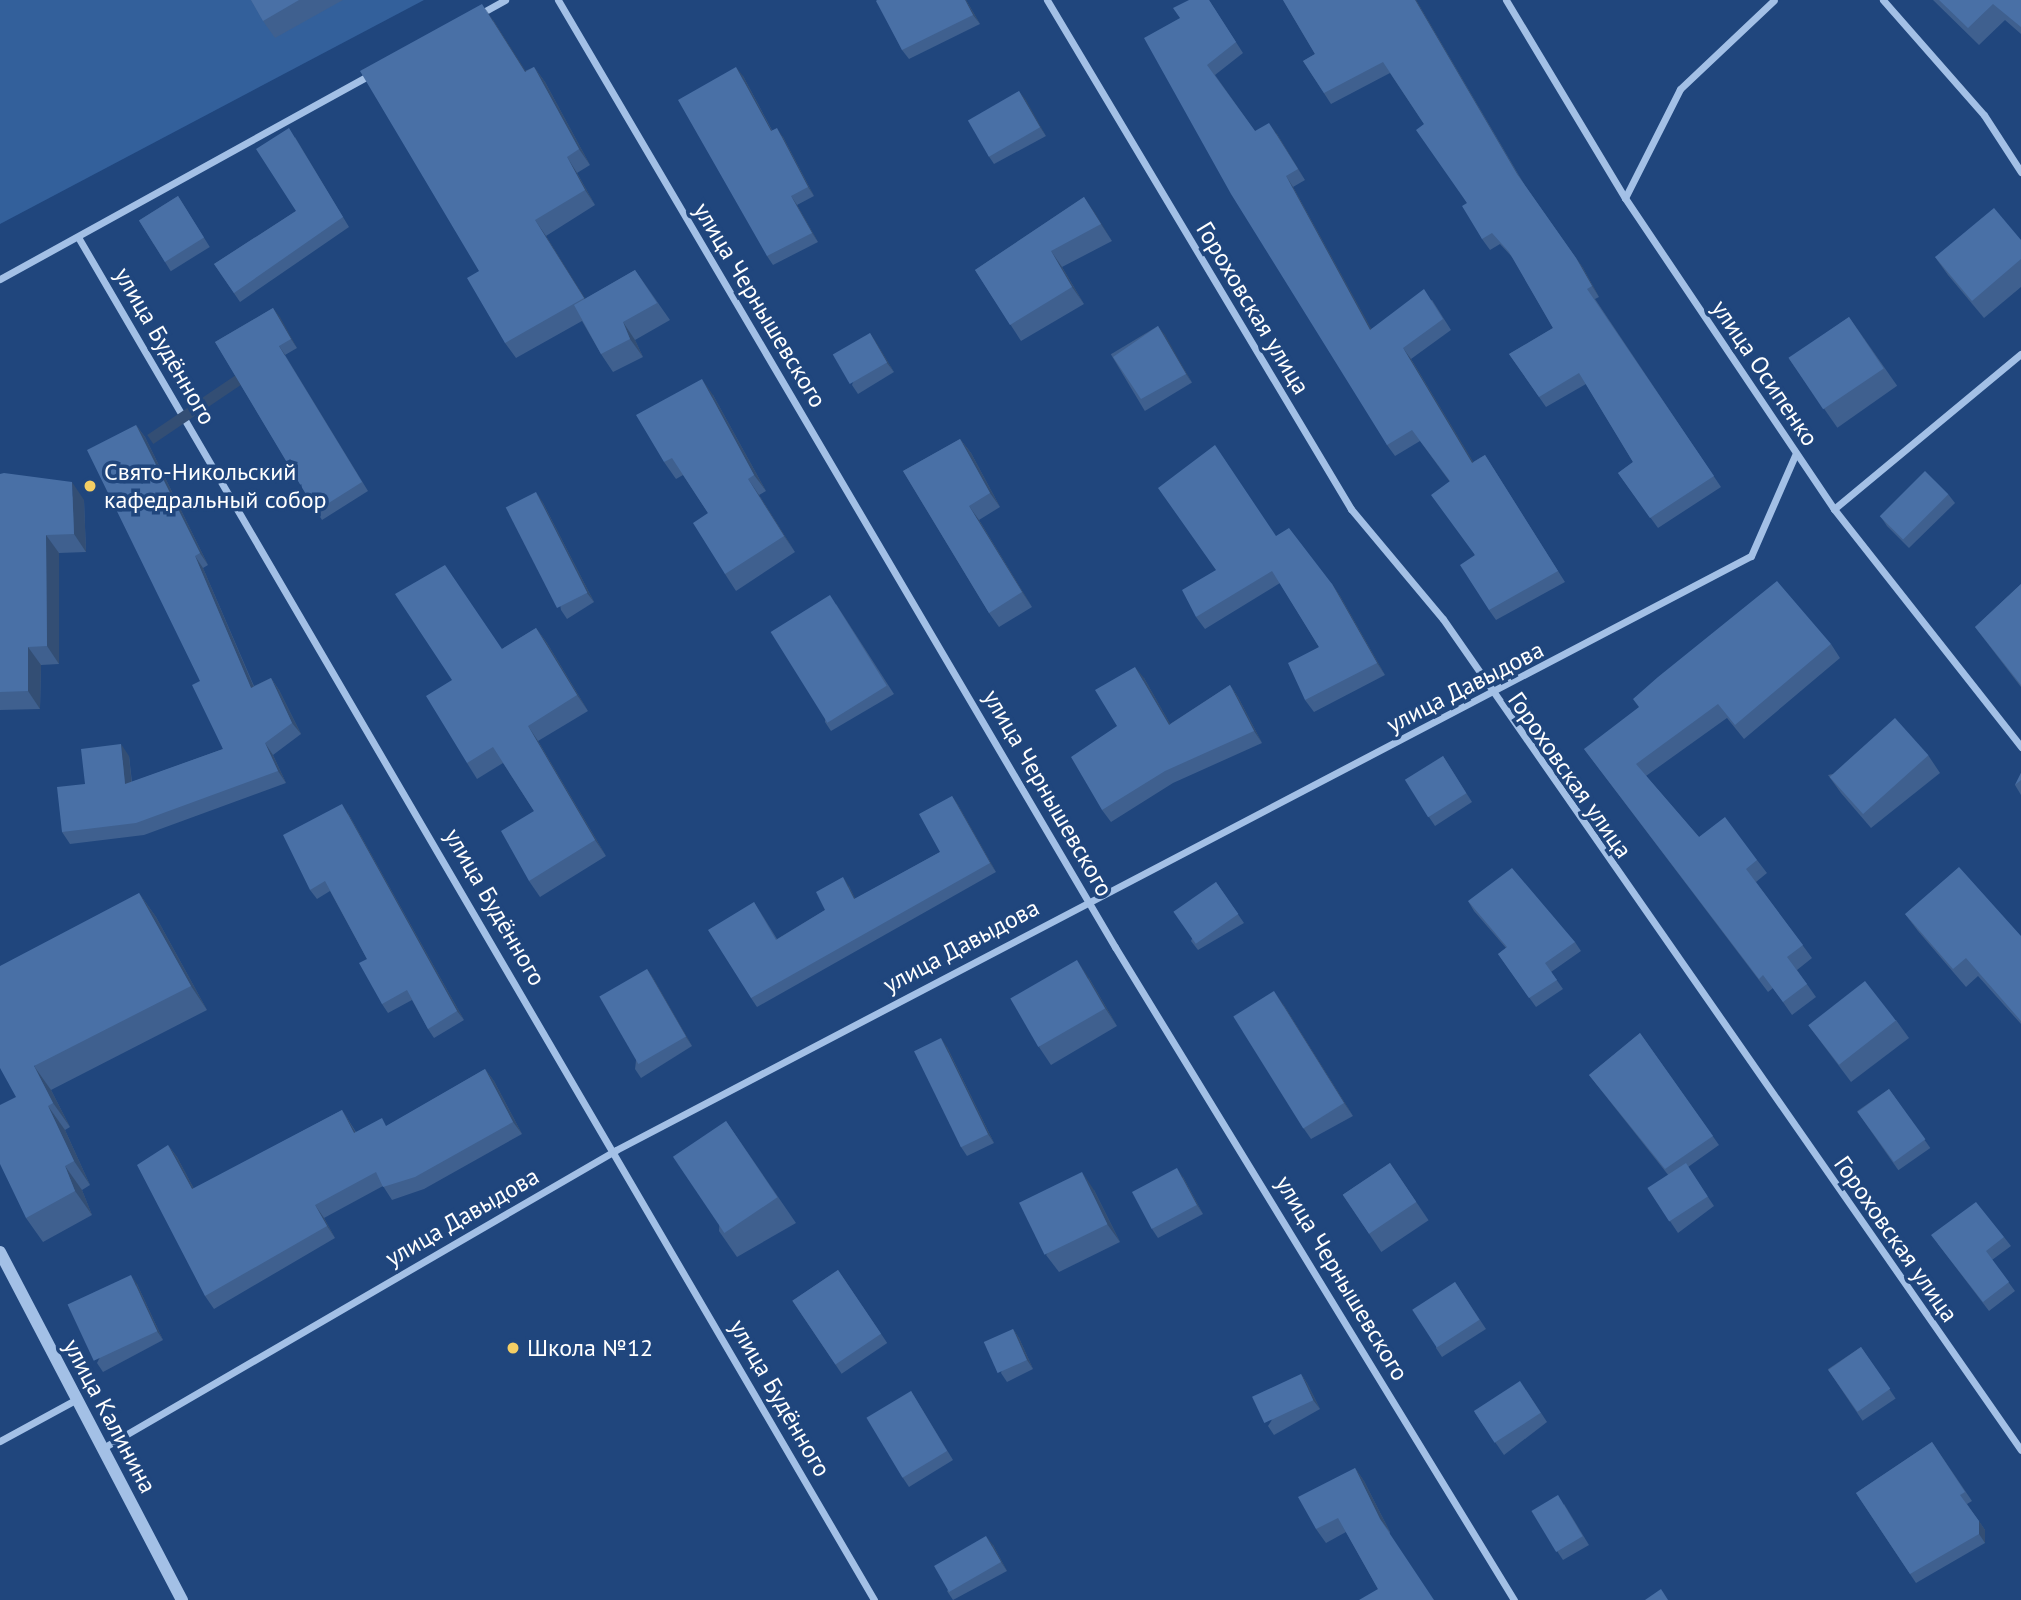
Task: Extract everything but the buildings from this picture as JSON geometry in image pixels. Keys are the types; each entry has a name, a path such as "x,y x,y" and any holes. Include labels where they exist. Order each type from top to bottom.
{"street":[{"path":"468,20 505,0"},
{"name":"улица Чернышевского","path":"558,0 1089,900 1514,1600"},
{"name":"Гороховская улица","path":"1047,0 1351,509 1443,619 1492,697 2021,1450"},
{"name":"улица Осипенко","path":"1506,0 1625,198 1834,509 2021,747"},
{"path":"1625,198 1680,89 1774,0"},
{"path":"1883,0 1984,115 2021,172"},
{"path":"0,279 383,68"},
{"name":"улица Будённого","path":"78,237 616,1150 874,1600"},
{"path":"1834,509 2021,354"},
{"name":"улица Давыдова","path":"103,1448 616,1150 1089,900 1492,697 1751,556 1796,453"},
{"name":"улица Калинина","path":"0,1252 182,1600"},
{"path":"0,1441 78,1399"}],"shaded area":[{"path":"0,0 424,0 0,224"}],"place":[{"name":"Свято-Никольский кафедральный собор","path":"90,486"},
{"name":"Школа №12","path":"513,1348"}]}
